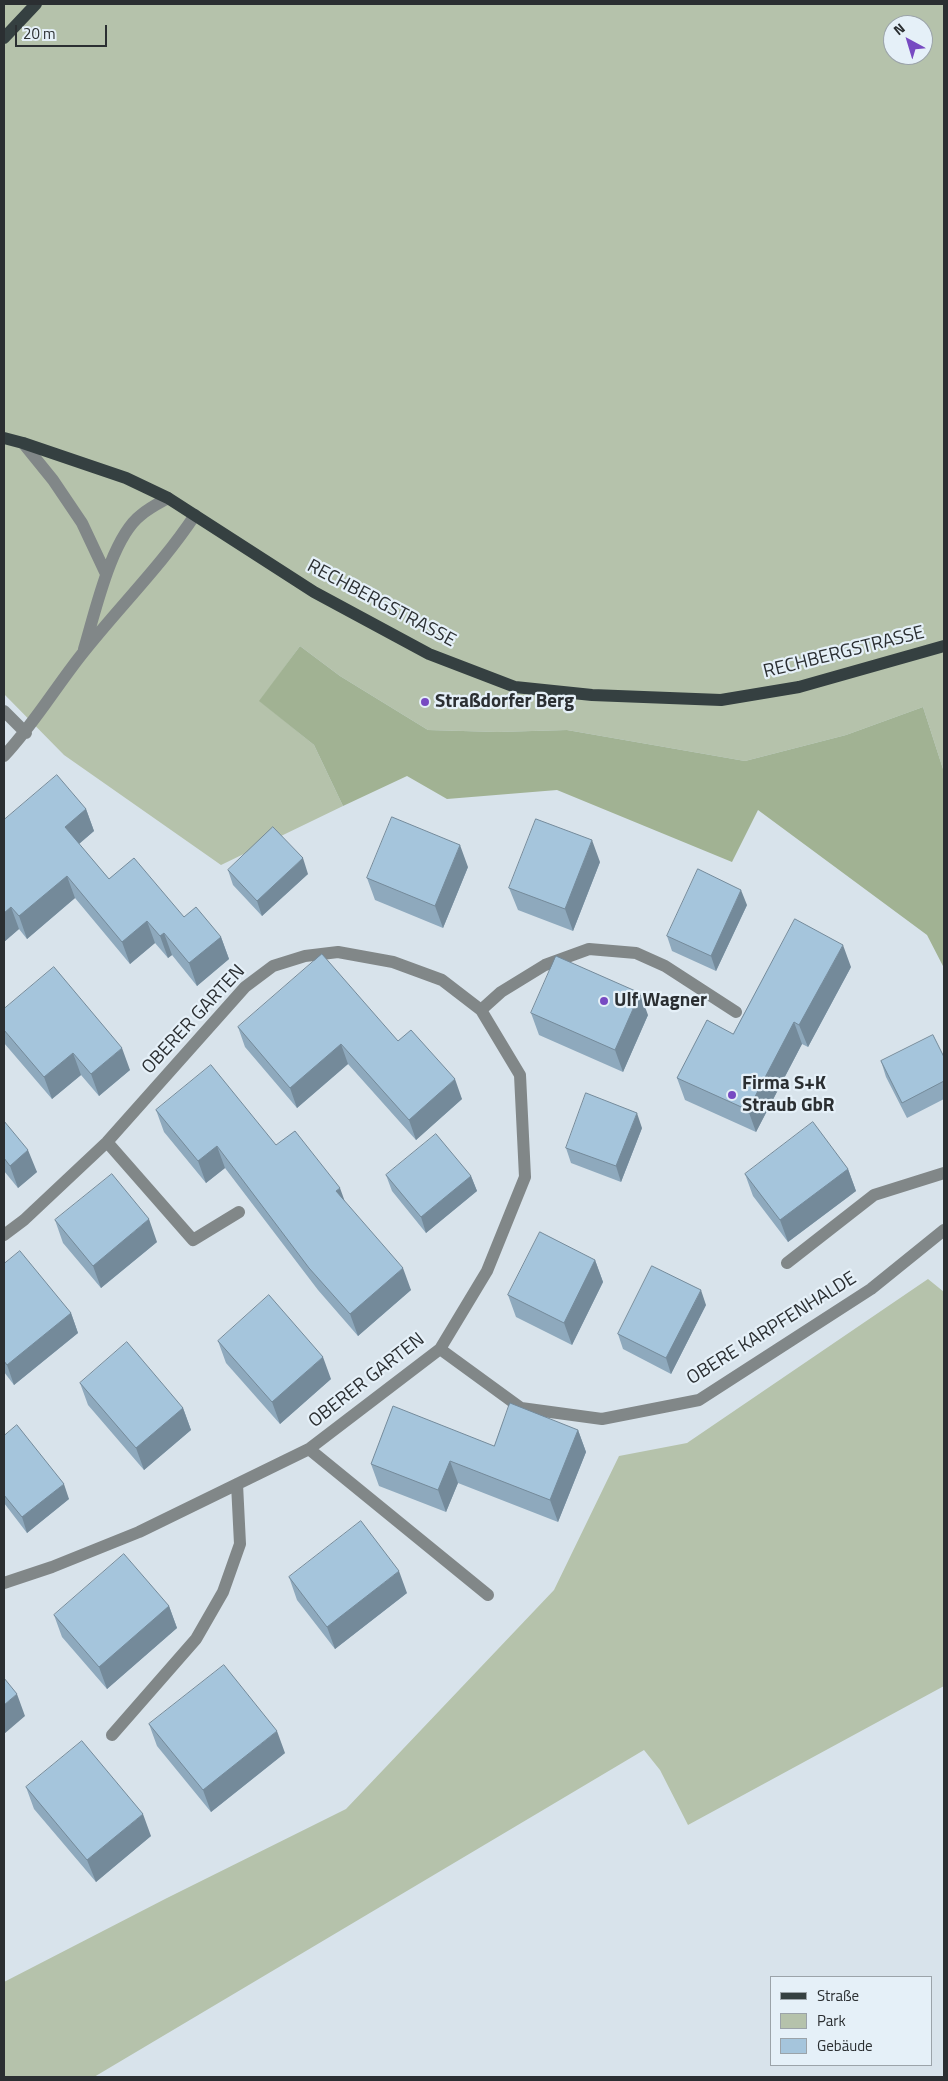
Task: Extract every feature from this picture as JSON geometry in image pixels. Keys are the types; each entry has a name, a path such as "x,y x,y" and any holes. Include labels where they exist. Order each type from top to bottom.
{"main road":[{"path":"4,38 36,4"},
{"name":"RECHBERGSTRASSE","path":"4,438 126,478 168,498 314,592 421,650 515,687 592,695 721,700 799,687 944,646"}],"street":[{"path":"23,443 53,480 82,523 106,574"},
{"path":"82,654 106,574 126,531 140,515 168,498"},
{"path":"4,756 26,733 82,654 156,567 195,515"},
{"path":"4,711 26,733"},
{"path":"482,1010 501,992 545,965 589,949 636,953 665,966 736,1012"},
{"name":"OBERER GARTEN","path":"4,1235 24,1220 107,1142 245,987 273,966 305,956 338,952 393,962 442,980 482,1010 520,1075 525,1177 487,1271 440,1349 308,1449 139,1532 52,1567 4,1583"},
{"path":"107,1142 193,1240 239,1212"},
{"path":"787,1263 874,1195 944,1173"},
{"name":"OBERE KARPFENHALDE","path":"440,1349 521,1408 602,1419 699,1400 871,1290 944,1230"},
{"name":"OBERER GARTEN","path":"308,1449 488,1595"},
{"path":"112,1735 196,1639 224,1592 240,1544 237,1484"}],"green space":[{"path":"4,4 944,4 944,772 923,707 846,735 745,761 567,730 497,732 428,730 340,676 300,646 260,701 314,745 343,806 221,865 64,755 4,694"},
{"path":"300,646 340,676 428,730 497,732 567,730 745,761 846,735 923,707 944,772 944,968 927,935 758,810 732,862 557,790 447,799 407,776 343,806 314,745 259,701"},
{"path":"928,1279 944,1292 944,1686 688,1825 660,1770 644,1750 94,2077 4,2077 4,1982 346,1809 554,1590 619,1456 687,1443"}],"building":[{"path":"57,775 86,809 65,827 109,879 134,858 184,917 196,907 221,937 189,963 164,933 160,936 147,921 122,942 67,876 19,916 11,907 4,913 4,820"},
{"path":"392,817 460,845 435,906 367,878"},
{"path":"536,819 592,840 565,909 509,888"},
{"path":"273,827 303,858 257,901 228,870"},
{"path":"698,869 741,890 711,956 667,936"},
{"path":"795,919 843,945 799,1025 794,1022 748,1110 677,1078 707,1020 733,1034"},
{"path":"322,954 398,1041 411,1030 455,1079 409,1120 341,1044 290,1088 238,1027"},
{"path":"556,956 640,993 615,1050 531,1013"},
{"path":"54,967 122,1048 91,1074 73,1053 44,1077 4,1030 4,1009"},
{"path":"933,1035 944,1057 944,1081 902,1103 881,1061"},
{"path":"211,1065 276,1145 295,1131 340,1188 336,1191 403,1268 350,1314 309,1268 217,1146 198,1161 156,1110"},
{"path":"586,1093 637,1113 616,1166 566,1148"},
{"path":"4,1121 28,1150 10,1166 4,1158"},
{"path":"813,1122 848,1169 780,1220 745,1174"},
{"path":"436,1134 471,1176 421,1217 386,1175"},
{"path":"112,1174 149,1219 93,1266 55,1220"},
{"path":"540,1232 595,1260 564,1323 508,1295"},
{"path":"20,1251 71,1313 7,1365 4,1361 4,1264"},
{"path":"652,1266 701,1290 666,1358 618,1334"},
{"path":"269,1295 323,1357 272,1402 218,1341"},
{"path":"127,1342 183,1408 136,1448 80,1383"},
{"path":"510,1403 578,1430 550,1500 450,1461 438,1490 371,1464 393,1406 494,1446"},
{"path":"17,1425 64,1484 22,1517 4,1495 4,1436"},
{"path":"361,1521 399,1571 327,1627 289,1577"},
{"path":"124,1554 169,1606 99,1667 54,1615"},
{"path":"224,1665 277,1731 203,1790 149,1724"},
{"path":"4,1678 17,1694 4,1705"},
{"path":"82,1741 143,1814 87,1860 26,1787"}],"place":[{"name":"Straßdorfer Berg","path":"425,702"},
{"name":"Ulf Wagner","path":"604,1001"},
{"name":"Firma S+K Straub GbR","path":"732,1095"}]}
